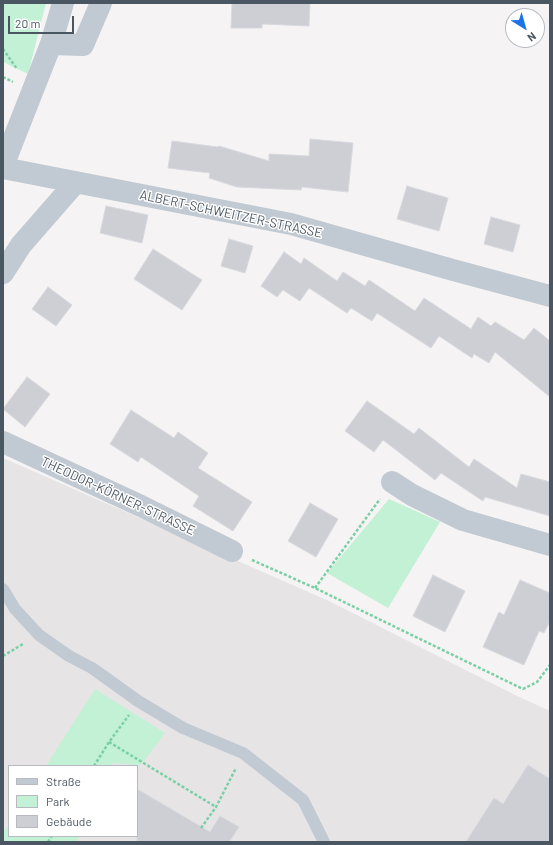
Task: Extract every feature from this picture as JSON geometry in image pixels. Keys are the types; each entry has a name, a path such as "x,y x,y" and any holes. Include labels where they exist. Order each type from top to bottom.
{"street":[{"path":"3,167 51,44 63,3"},
{"path":"51,44 83,45 101,3"},
{"name":"ALBERT-SCHWEITZER-STRASSE","path":"3,167 291,224 550,296"},
{"path":"3,273 21,246 76,182"},
{"name":"THEODOR-KÖRNER-STRASSE","path":"3,442 232,551"},
{"path":"392,482 412,495 463,520 550,545"}],"lane":[{"path":"3,589 15,609 38,636 69,656 92,668 138,701 183,728 243,753 303,800 324,842"}],"path":[{"path":"315,588 392,482"},
{"path":"232,551 315,588 523,689 537,682 550,664"},
{"path":"3,656 38,636"},
{"path":"95,765 138,701"},
{"path":"109,742 216,807"},
{"path":"201,828 216,807 243,753"}],"shaded area":[{"path":"3,458 329,601 515,695 550,711 550,842 3,842"}],"green space":[{"path":"3,3 46,3 28,74 3,62"},
{"path":"389,499 440,522 388,608 327,573"},
{"path":"95,689 165,733 141,765 112,763 111,765 47,765"},
{"path":"8,826 8,837 80,837 76,842 3,842 3,833"}],"building":[{"path":"232,3 310,3 309,26 262,24 262,28 231,28"},
{"path":"310,139 353,143 348,192 302,187 301,190 237,187 209,178 210,173 168,168 172,141 219,146 269,161 269,154 309,156"},
{"path":"407,186 448,198 439,231 397,219"},
{"path":"106,206 148,215 142,243 100,233"},
{"path":"491,217 520,225 513,252 484,244"},
{"path":"229,239 253,246 245,273 221,266"},
{"path":"153,249 202,280 182,310 134,279"},
{"path":"284,252 301,264 304,258 337,281 343,272 365,286 369,280 415,311 424,298 471,329 478,317 491,326 495,322 524,340 534,328 550,341 550,397 495,352 489,363 474,354 472,358 439,336 431,348 377,313 372,321 351,308 347,313 309,288 300,301 283,290 277,297 261,286"},
{"path":"48,287 72,305 56,326 32,309"},
{"path":"27,377 50,394 25,427 3,409"},
{"path":"367,401 414,434 419,428 469,467 474,459 517,488 521,474 550,482 550,516 485,497 483,501 441,473 435,480 383,440 374,452 345,431"},
{"path":"131,410 174,438 178,432 208,453 198,468 252,502 233,531 193,506 199,496 141,457 138,462 110,444"},
{"path":"310,503 338,519 316,557 288,541"},
{"path":"433,575 465,591 445,632 413,616"},
{"path":"520,580 550,593 550,621 544,633 539,631 524,665 483,647 499,612 504,615"},
{"path":"528,765 550,779 550,842 466,842 494,798 503,804"},
{"path":"138,790 210,832 220,816 239,827 229,842 137,842"}]}
